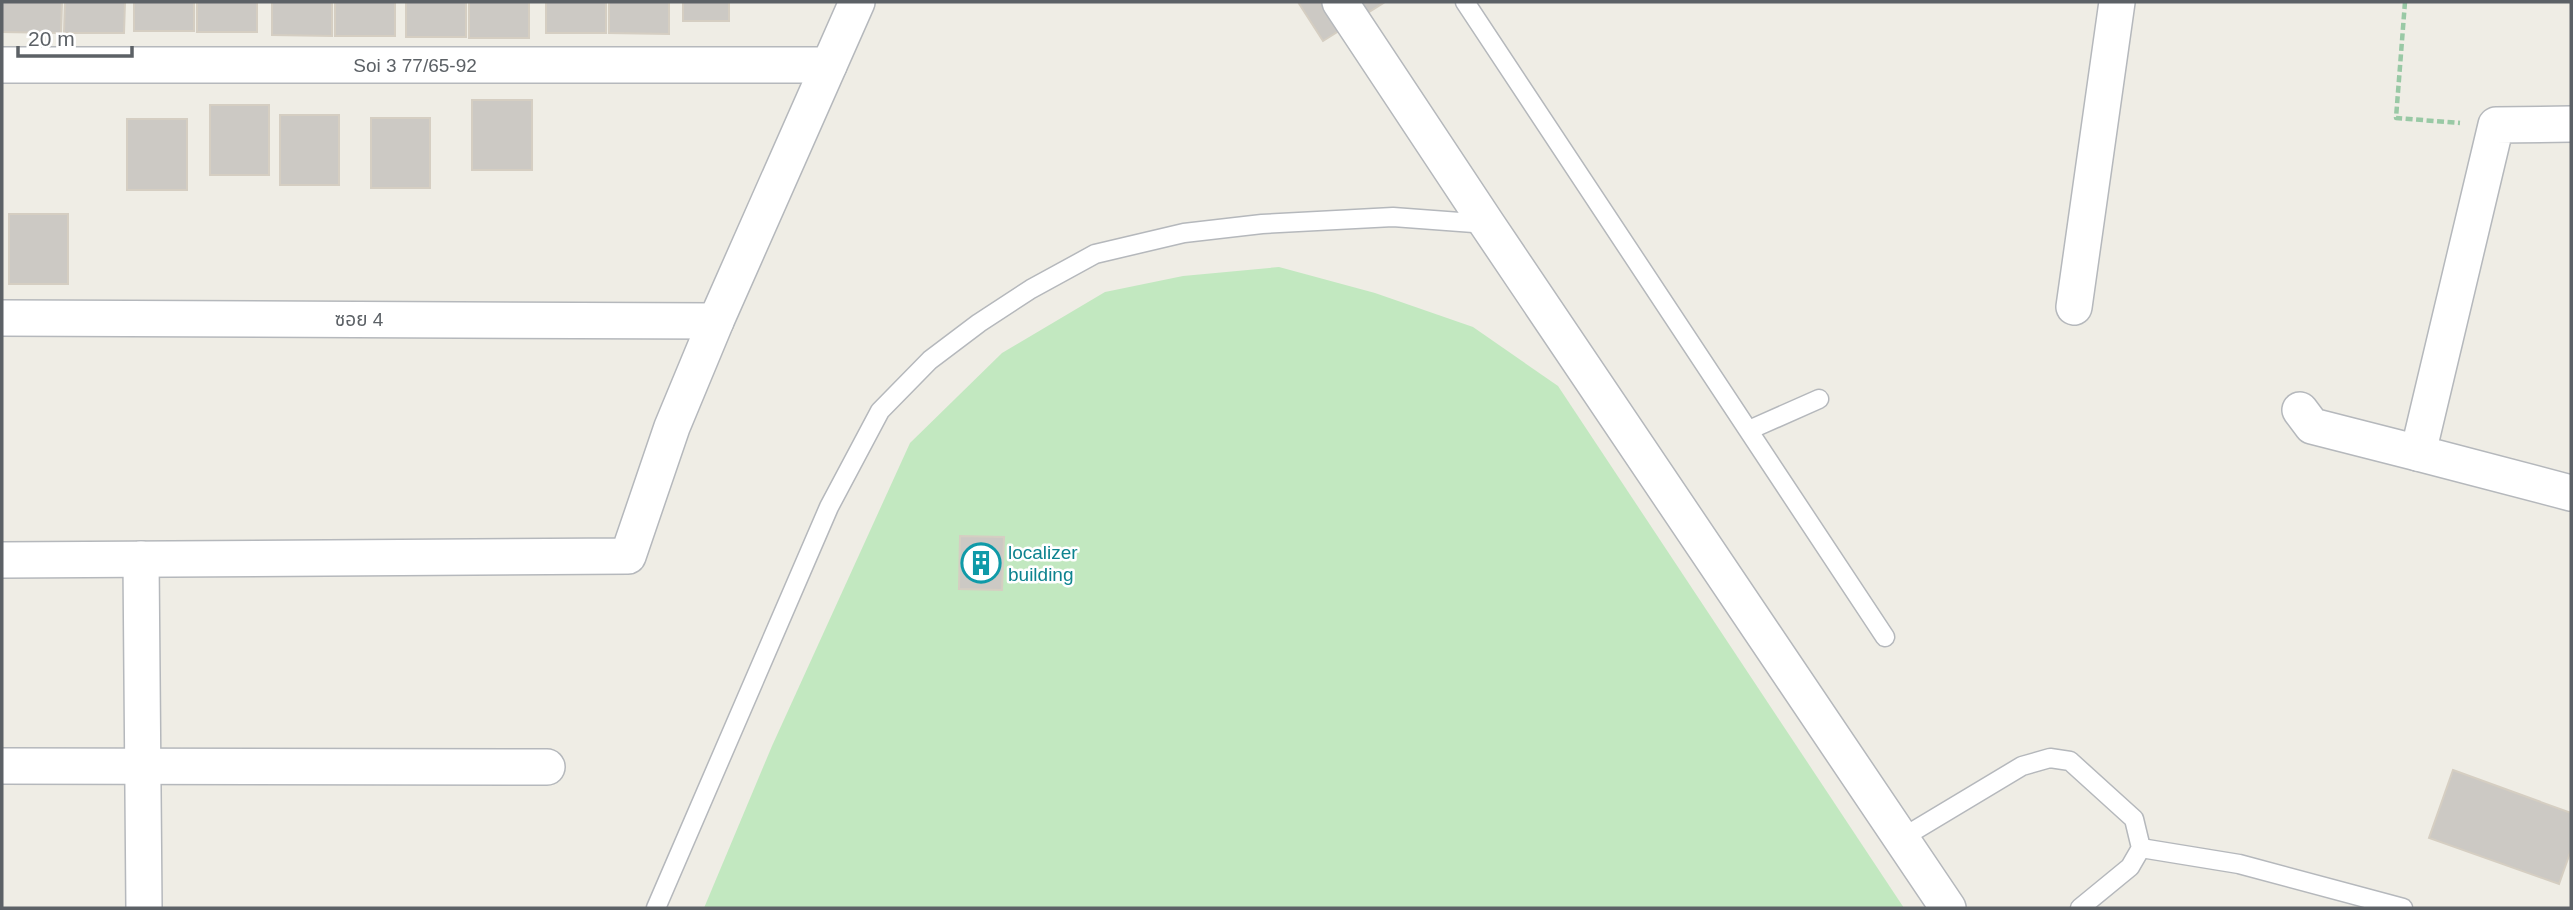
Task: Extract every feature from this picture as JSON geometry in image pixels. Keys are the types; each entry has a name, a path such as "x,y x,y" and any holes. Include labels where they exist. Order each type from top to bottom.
{"street":[{"path":"2,560 628,556 672,427 857,2"},
{"path":"1340,2 1948,908"},
{"path":"2074,307 2118,2"},
{"name":"Soi 3 77/65-92","path":"2,65 829,65"},
{"path":"2418,453 2496,125 2571,124"},
{"name":"ซอย 4","path":"2,317 716,321"},
{"path":"2300,410 2312,426 2571,492"},
{"path":"141,559 144,908"},
{"path":"2,766 547,767"}],"lane":[{"path":"1465,2 1885,637"},
{"path":"656,908 829,507 880,411 930,360 1031,289 1095,254 1184,233 1262,224 1393,218 1487,224"},
{"path":"1749,430 1819,398"},
{"path":"1902,838 2022,766 2050,758 2070,761 2134,819 2141,848 2130,867 2080,908"},
{"path":"2141,848 2239,864 2403,908"}],"path":[{"path":"2405,2 2396,118 2496,125"}],"green space":[{"path":"1279,267 1375,293 1473,327 1558,386 1904,908 704,908 772,746 910,443 1002,353 1105,292 1183,276"}],"building":[{"path":"2,2 62,2 61,33 2,32"},
{"path":"65,2 125,2 124,33 64,33"},
{"path":"134,2 194,2 194,31 134,31"},
{"path":"197,2 257,2 257,32 197,32"},
{"path":"272,2 332,2 332,36 272,35"},
{"path":"335,2 395,2 395,36 335,36"},
{"path":"406,2 466,2 466,37 406,37"},
{"path":"469,2 529,2 529,38 469,38"},
{"path":"546,2 606,2 606,33 546,33"},
{"path":"609,2 669,2 669,34 609,33"},
{"path":"683,2 729,2 729,21 683,21"},
{"path":"1298,2 1385,2 1323,41"},
{"path":"472,100 532,100 532,170 472,170"},
{"path":"210,105 269,105 269,175 210,175"},
{"path":"280,115 339,115 339,185 280,185"},
{"path":"371,118 430,118 430,188 371,188"},
{"path":"127,119 187,119 187,190 127,190"},
{"path":"9,214 68,214 68,284 9,284"},
{"name":"localizer building","path":"960,536 1004,537 1002,590 959,589"},
{"path":"2453,770 2571,813 2571,850 2559,884 2429,838"}],"place":[{"name":"localizer building","path":"981,563"}]}
